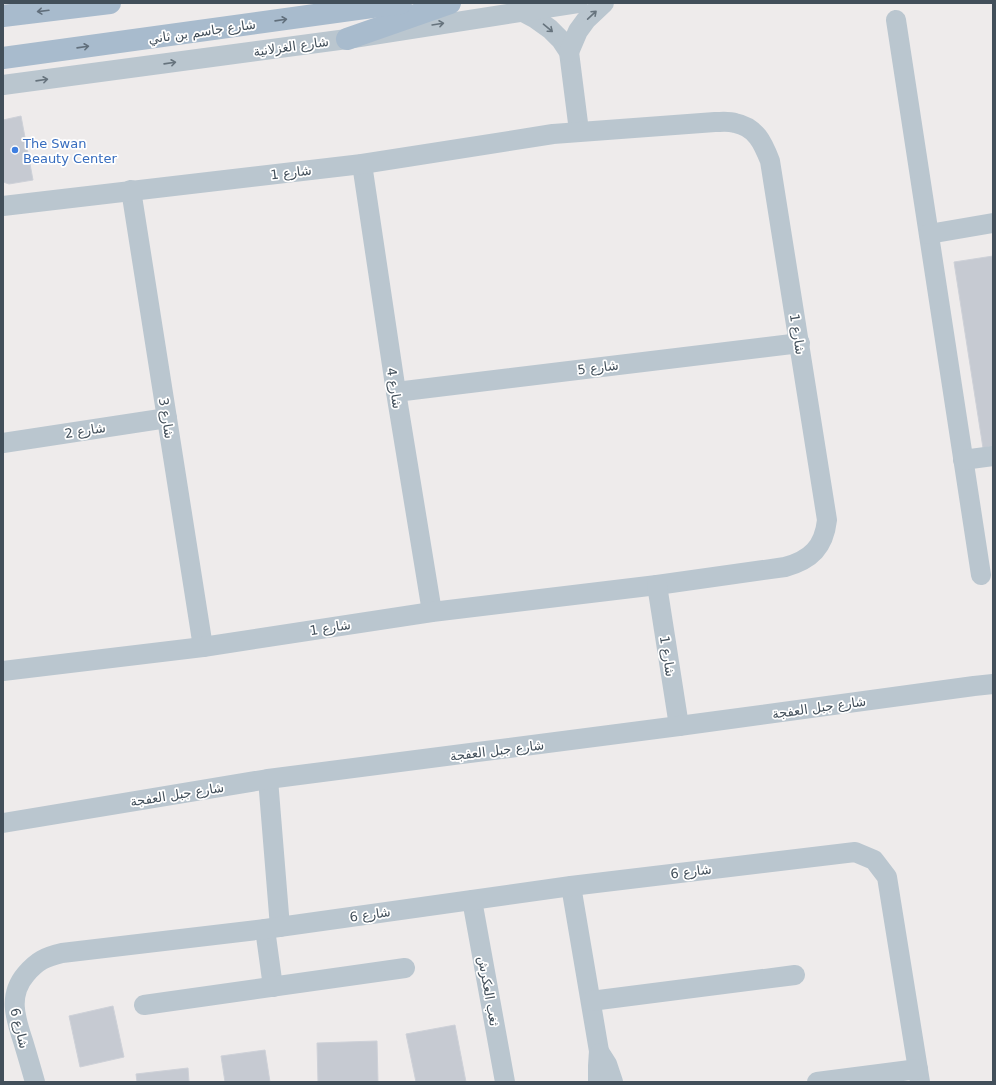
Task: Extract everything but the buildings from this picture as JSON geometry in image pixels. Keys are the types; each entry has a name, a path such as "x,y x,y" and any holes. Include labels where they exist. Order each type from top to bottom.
{"main road":[{"path":"3,16 110,3"},
{"name":"شارع جاسم بن ثاني","path":"3,58 401,3"},
{"path":"347,38 450,3"}],"street":[{"name":"شارع الغزلانية","path":"3,86 347,38 578,3"},
{"path":"569,52 578,31 586,20 604,3"},
{"path":"521,12 536,19 550,29 561,40 569,52 579,131"},
{"path":"896,20 981,576"},
{"name":"شارع 1","path":"3,206 362,164 579,131 715,122 735,123 751,130 763,142 770,161 827,520 826,531 822,542 815,551 806,559 785,567 657,585 432,612 203,647 3,671"},
{"name":"شارع 4","path":"362,164 396,392 432,612"},
{"name":"شارع 3","path":"131,190 203,647"},
{"path":"929,234 993,223"},
{"name":"شارع 5","path":"396,392 800,343"},
{"name":"شارع 2","path":"3,443 167,418"},
{"path":"963,460 993,456"},
{"name":"شارع 1","path":"657,585 679,726"},
{"name":"شارع جبل العفجة","path":"3,823 268,779 993,684"},
{"path":"268,779 273,987"},
{"name":"شارع 6","path":"35,1082 17,1022 14,1004 17,986 22,978 32,966 46,956 272,928 571,886 855,852 874,860 887,877 919,1076"},
{"path":"571,886 599,1051 598,1082"},
{"name":"ثغب العكرش","path":"472,900 505,1082"},
{"path":"144,1005 404,968"},
{"path":"591,1002 795,975"},
{"path":"599,1051 607,1064 613,1082"},
{"path":"817,1082 919,1076"}],"place":[{"name":"The Swan Beauty Center","path":"15,150"}]}
